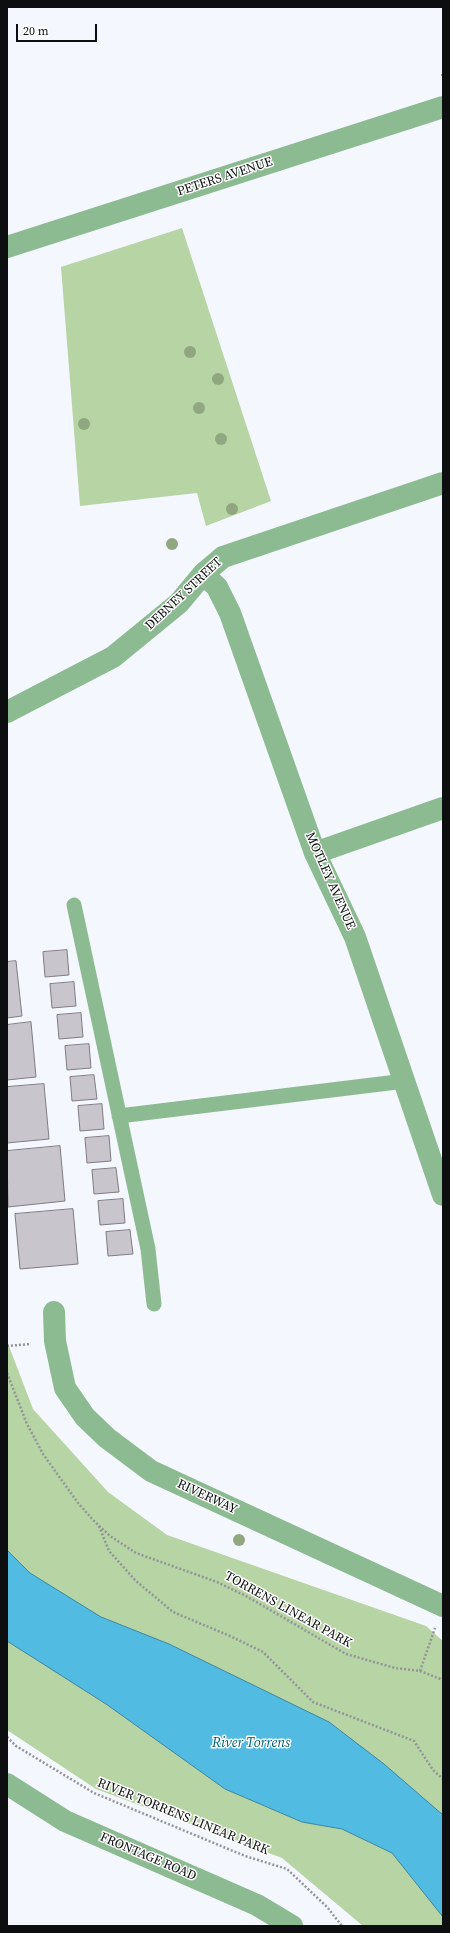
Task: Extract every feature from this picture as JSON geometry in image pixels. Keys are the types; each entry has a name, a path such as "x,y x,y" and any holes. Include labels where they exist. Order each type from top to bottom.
{"street":[{"name":"PETERS AVENUE","path":"7,247 443,107"},
{"name":"DEBNEY STREET","path":"7,712 113,657 179,603 203,574 223,557 443,483"},
{"name":"MOTLEY AVENUE","path":"203,574 217,587 230,613 315,853 355,937 443,1195"},
{"path":"315,853 443,808"},
{"name":"RIVERWAY","path":"54,1312 55,1341 65,1388 85,1417 107,1438 151,1471 440,1613"},
{"name":"FRONTAGE ROAD","path":"7,1784 65,1821 257,1905 292,1926"}],"lane":[{"path":"74,905 148,1249 154,1304"},
{"path":"119,1116 405,1082"}],"path":[{"path":"442,74 443,78"},
{"name":"TORRENS LINEAR PARK","path":"7,1373 25,1418 43,1454 78,1503 99,1526 136,1553 217,1582 277,1613 346,1654 395,1668 420,1671 443,1680"},
{"path":"99,1526 110,1551 136,1581 172,1612 230,1636 263,1652 313,1702 414,1742 433,1770 443,1779"},
{"path":"420,1671 440,1613"},
{"name":"RIVER TORRENS LINEAR PARK","path":"7,1737 16,1746 94,1793 245,1856 287,1869 327,1907 342,1926"}],"green space":[{"path":"182,228 271,501 206,526 197,493 80,506 61,267"},
{"path":"7,1341 33,1409 108,1492 167,1535 426,1626 443,1641 443,1926 363,1926 282,1858 96,1789 7,1730"}],"water":[{"name":"River Torrens","path":"7,1550 30,1573 101,1617 169,1644 329,1722 384,1764 443,1815 443,1917 392,1853 342,1829 302,1822 225,1789 106,1704 7,1641"}],"building":[{"path":"67,950 69,975 45,977 43,952"},
{"path":"16,961 22,1016 7,1018 7,962"},
{"path":"74,982 76,1006 52,1008 50,984"},
{"path":"81,1013 83,1037 59,1039 57,1015"},
{"path":"31,1022 36,1077 7,1080 7,1025"},
{"path":"89,1044 91,1068 67,1070 65,1046"},
{"path":"94,1075 97,1099 72,1101 70,1077"},
{"path":"44,1084 49,1139 7,1143 7,1087"},
{"path":"102,1104 104,1129 80,1131 78,1106"},
{"path":"109,1136 111,1161 87,1163 85,1138"},
{"path":"60,1146 65,1201 8,1207 7,1151"},
{"path":"116,1168 119,1192 94,1194 92,1170"},
{"path":"123,1199 125,1223 100,1225 98,1201"},
{"path":"73,1209 78,1264 20,1269 15,1214"},
{"path":"130,1230 133,1254 108,1256 106,1232"}]}
